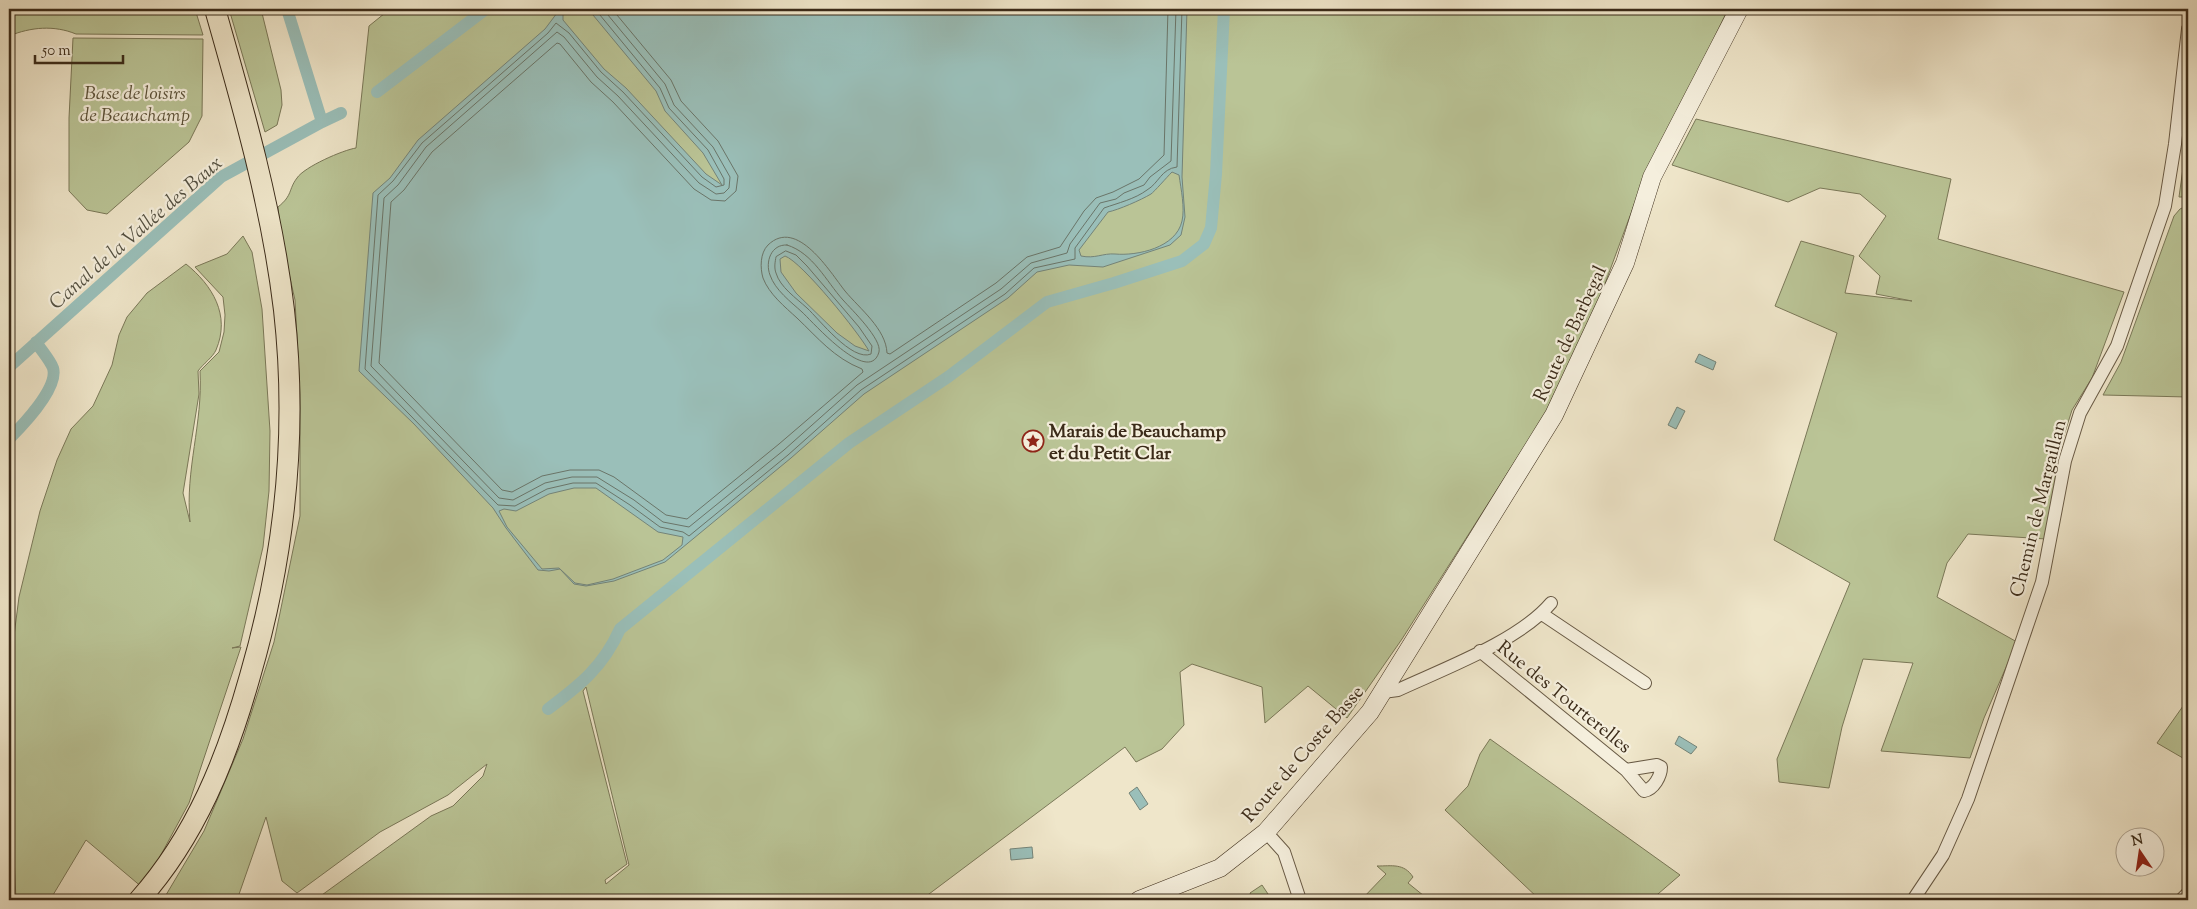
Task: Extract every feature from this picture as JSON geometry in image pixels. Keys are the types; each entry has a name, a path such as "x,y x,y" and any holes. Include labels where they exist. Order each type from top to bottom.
{"main road":[{"path":"148,900 202,808 234,732 264,630 278,564 288,474 290,397 284,309 267,211 215,9"},
{"path":"139,900 160,877"}],"street":[{"name":"Route de Barbegal","path":"1402,657 1554,415 1625,263 1652,177 1739,9"},
{"name":"Chemin de Margaillan","path":"1913,900 1943,855 1968,798 2042,582 2065,461 2080,413 2117,346 2166,206 2185,79 2188,29"},
{"path":"1383,692 1398,690 1519,631 1542,614 1551,603"},
{"path":"1542,614 1646,683"},
{"name":"Rue des Tourterelles","path":"1480,651 1626,770"},
{"name":"Route de Coste Basse","path":"1139,900 1220,868 1266,832 1359,726 1383,692 1402,657"},
{"path":"1266,832 1284,852 1300,900"},
{"path":"2181,900 2188,892"}],"green space":[{"path":"9,9 195,9 203,35 76,34 59,29 43,28 9,36"},
{"path":"229,9 261,9 281,90 282,105 277,125 265,132"},
{"path":"390,9 1728,9 1634,205 1596,308 1545,414 1402,639 1347,718 1308,686 1265,723 1262,687 1192,664 1180,672 1184,725 1162,749 1136,762 1125,747 921,900 647,900 643,895 637,900 315,900 431,816 453,806 483,776 487,764 448,795 380,832 297,893 282,881 266,817 237,900 163,900 204,831 243,739 274,642 300,516 300,394 295,300 282,243 278,207 288,196 297,178 307,169 342,152 356,148 369,26","holes":["586,687 629,865 606,884 605,880 627,864 583,691"]},
{"name":"Base de loisirs de Beauchamp","path":"73,38 203,39 202,116 189,142 107,214 87,210 69,191 69,118"},
{"path":"1696,119 1951,179 1938,239 2124,292 2092,378 2072,410 2060,448 2046,539 1968,534 1947,563 1937,597 2017,642 1984,718 1970,758 1881,751 1913,663 1863,659 1842,727 1829,788 1779,782 1777,759 1850,583 1774,540 1837,333 1775,306 1801,241 1854,256 1845,293 1912,301 1876,294 1880,276 1859,256 1886,216 1860,194 1820,188 1788,202 1672,165"},
{"path":"2188,158 2188,197 2179,197 2184,161"},
{"path":"2188,205 2188,397 2103,395 2121,362 2174,216 2180,209"},
{"path":"243,236 252,252 262,309 270,431 269,491 263,547 240,646 232,648 241,647 189,803 143,888 86,840 50,900 16,900 9,747 11,659 19,597 40,511 57,460 71,429 93,406 112,365 119,335 127,317 147,293 186,264 204,281 211,291 220,313 221,325 216,350 198,371 199,394 183,493 190,522 190,483 199,410 200,371 219,352 224,332 225,315 223,297 195,267 227,254"},
{"path":"2188,699 2188,761 2157,743"},
{"path":"1490,739 1680,875 1651,900 1540,900 1445,810 1468,786 1480,754"},
{"path":"1377,866 1397,866 1406,869 1413,877 1408,883 1429,900 1361,900 1386,874"},
{"path":"1262,885 1272,900 1253,900 1250,893"}],"water":[{"path":"560,9 563,9 563,20 604,69 626,88 706,174 722,185 703,153 665,111 656,91 588,9 1187,9 1182,177 1185,217 1181,235 1170,245 1103,267 1069,265 1037,272 1008,298 864,394 791,458 665,562 614,581 586,586 574,584 560,569 538,570 493,508 414,424 359,371 373,193 390,178 418,140 545,29","holes":["1172,172 1179,175 1183,210 1182,221 1172,238 1164,244 1144,252 1091,257 1081,256 1079,250 1108,212 1151,194","785,256 804,271 843,315 869,351 855,346 837,333 796,293 781,272 780,259","574,488 596,488 658,532 683,537 682,545 663,560 613,579 587,585 575,583 559,568 542,569 507,527 499,511 504,509 516,511 549,494"]},
{"path":"1699,354 1716,362 1713,370 1695,362"},
{"path":"1677,407 1685,411 1676,429 1668,425"},
{"path":"1679,736 1697,747 1691,754 1675,744"},
{"path":"1137,787 1148,804 1140,810 1129,793"},
{"path":"1032,847 1033,858 1011,860 1010,849"}],"waterway":[{"name":"Canal de la Vallée des Baux","path":"9,367 221,177 322,122 287,9"},
{"path":"377,92 486,9"},
{"path":"548,709 590,674 606,654 620,629 849,443 948,377 1047,302 1182,261 1204,244 1211,228 1216,174 1224,9"},
{"path":"322,122 341,113"},
{"path":"9,439 45,396 53,376 52,365 36,342"}],"place":[{"name":"Marais de Beauchamp et du Petit Clar","path":"1033,441"}]}
